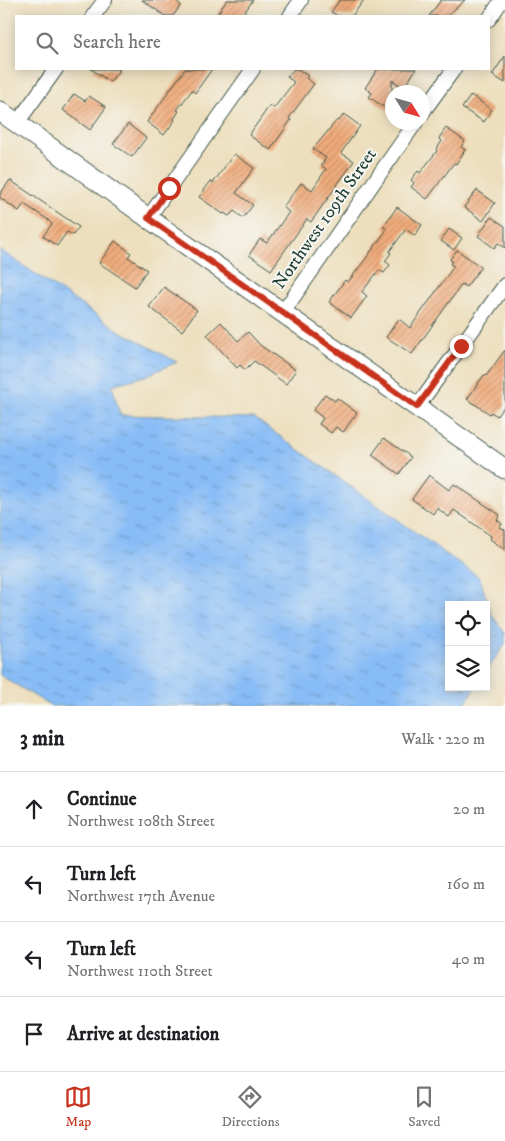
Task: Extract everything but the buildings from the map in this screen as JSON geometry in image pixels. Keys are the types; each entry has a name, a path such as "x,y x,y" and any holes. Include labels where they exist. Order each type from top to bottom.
{"main road":[{"path":"0,111 505,470"}],"street":[{"path":"94,15 105,0"},
{"path":"291,15 302,0"},
{"path":"490,18 502,0"},
{"path":"17,123 55,70"},
{"path":"148,218 252,70"},
{"path":"430,102 453,70"},
{"name":"Northwest 109th Street","path":"282,312 410,130"},
{"path":"417,407 505,284"}],"water":[{"path":"0,250 120,331 177,362 145,376 112,385 120,415 254,418 480,578 487,601 445,601 445,691 473,691 463,706 51,706 0,675"},
{"path":"490,611 505,633 505,644 490,666"}],"route":[{"path":"169,188 148,218 417,407 461,346"}]}
